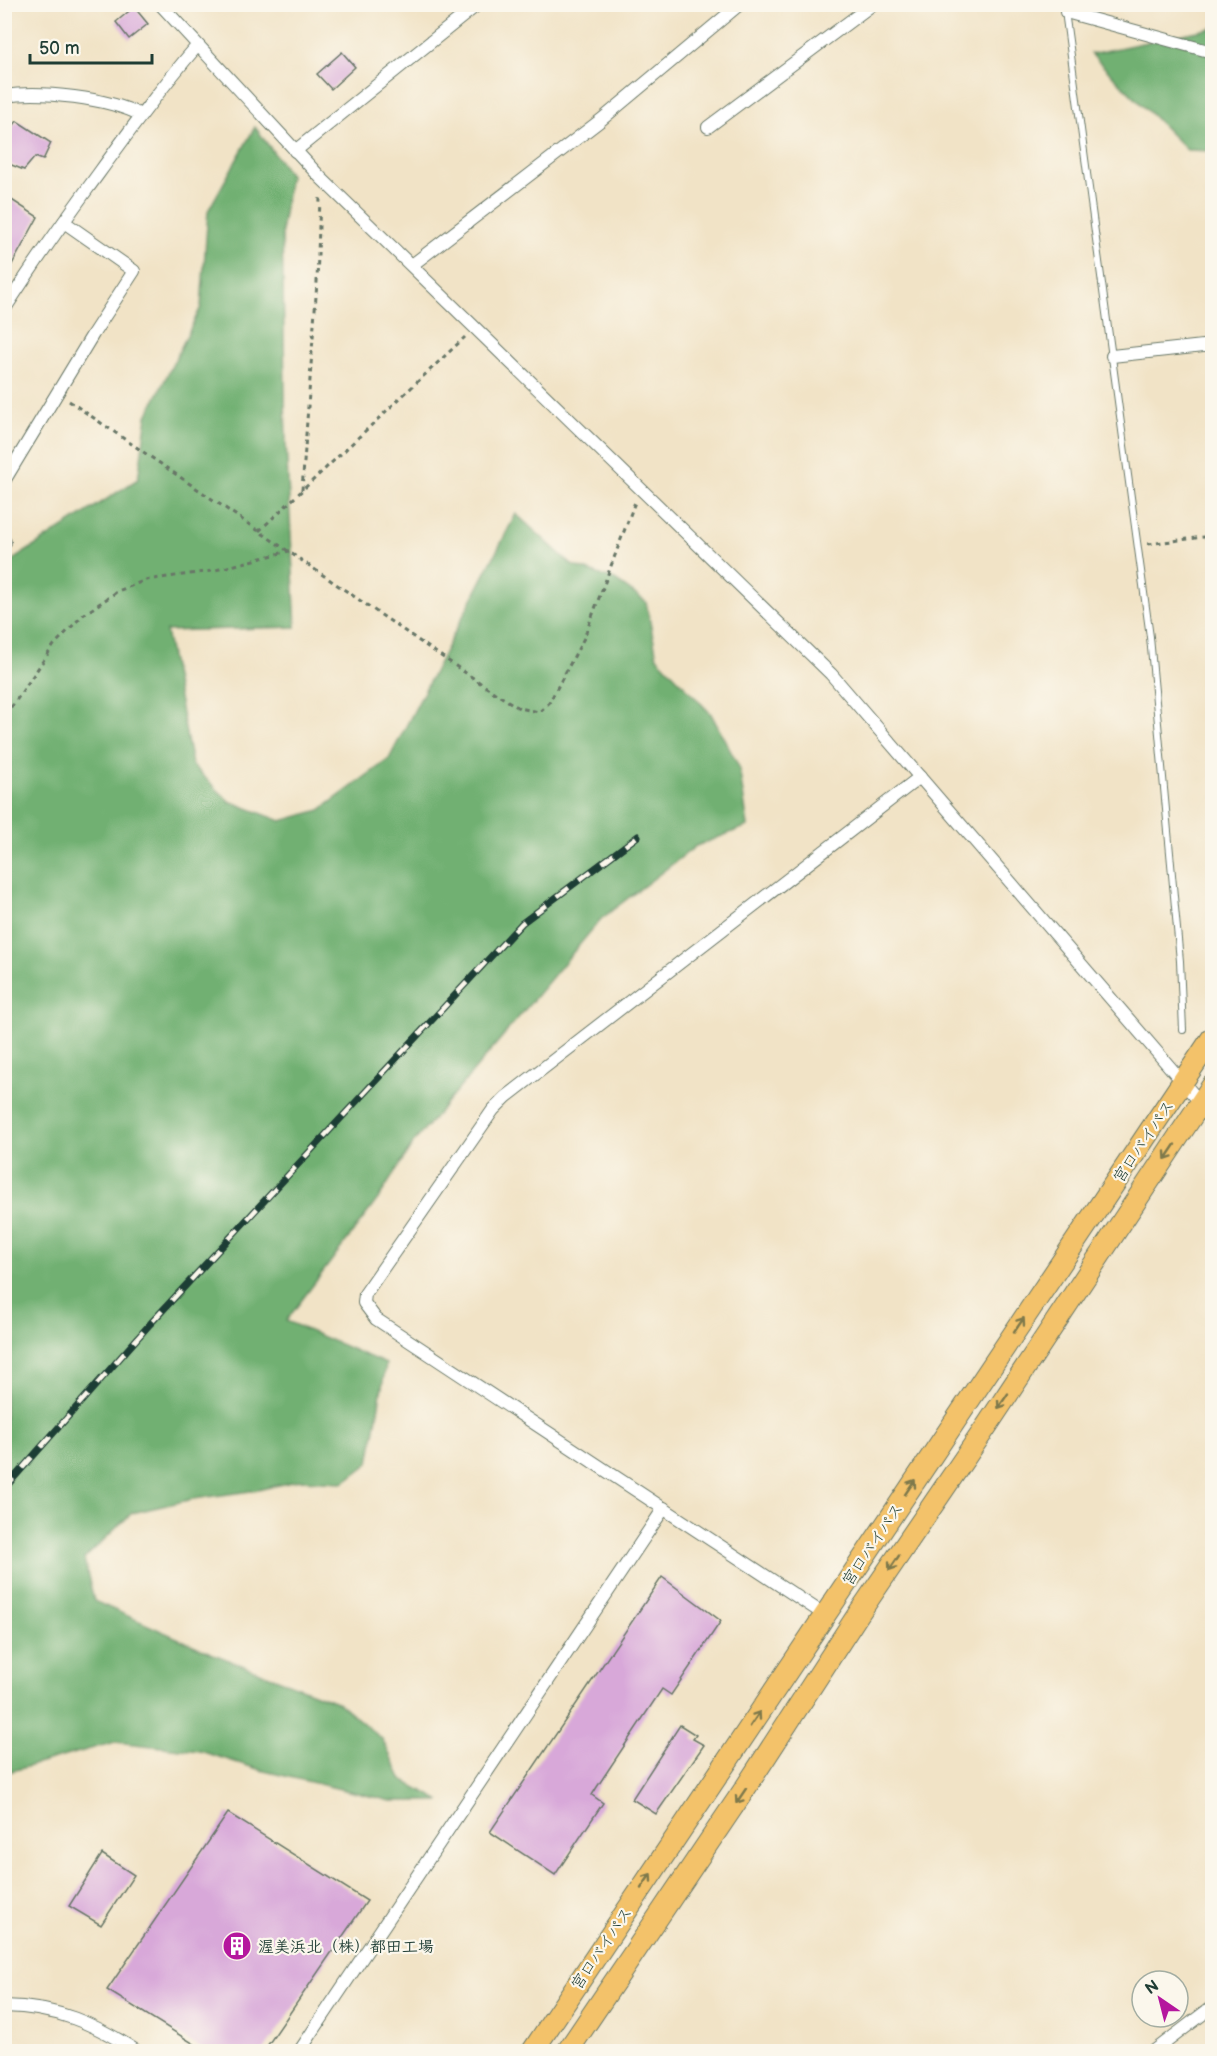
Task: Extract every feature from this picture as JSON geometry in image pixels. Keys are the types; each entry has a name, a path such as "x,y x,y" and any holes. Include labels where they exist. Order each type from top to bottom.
{"highway":[{"name":"宮口バイパス","path":"532,2052 1212,1038"},
{"name":"宮口バイパス","path":"567,2052 744,1790 859,1613 1209,1102"}],"street":[{"path":"160,4 321,178 641,488 741,589 831,674 1183,1081 1209,1102"},
{"path":"294,151 478,4"},
{"path":"412,265 601,120 740,4"},
{"path":"708,127 873,4"},
{"path":"1065,8 1212,52"},
{"path":"4,310 141,115 197,46"},
{"path":"4,96 14,94 96,100 141,115"},
{"path":"4,481 134,271 64,222"},
{"path":"1112,356 1212,345"},
{"path":"825,1615 376,1319 364,1303 364,1294 493,1110 506,1097 920,777"},
{"path":"299,2052 664,1508"},
{"path":"4,2006 53,2011 74,2017 94,2025 138,2052"},
{"path":"1153,2052 1212,2007"}],"lane":[{"path":"1065,8 1150,637 1180,962 1183,1030"}],"path":[{"path":"302,490 317,282 321,178"},
{"path":"259,531 475,328"},
{"path":"57,394 495,693 519,708 539,712 549,704 584,638 641,488"},
{"path":"1137,546 1212,536"},
{"path":"4,713 13,705 54,645 83,615 118,591 146,580 212,571 289,551"}],"green space":[{"path":"1212,28 1212,151 1187,150 1091,54"},
{"path":"255,127 290,175 282,227 286,444 296,627 166,631 192,765 229,801 281,821 320,810 389,759 516,514 572,565 615,580 646,602 657,657 711,714 739,767 748,826 696,846 601,919 414,1142 378,1199 286,1321 386,1364 369,1463 344,1482 300,1480 258,1490 193,1499 132,1513 84,1559 94,1601 211,1653 339,1703 382,1739 402,1780 441,1801 391,1801 264,1771 200,1751 115,1742 5,1773 5,565 138,479 147,416 201,307 208,211"}],"building":[{"path":"134,7 148,24 129,39 116,22"},
{"path":"342,52 355,67 331,89 317,74"},
{"path":"17,121 51,143 43,160 35,157 24,170 4,162 4,138"},
{"path":"4,195 38,217 4,279"},
{"path":"662,1577 721,1621 671,1695 662,1689 597,1787 592,1795 603,1803 555,1875 490,1832"},
{"path":"680,1725 696,1735 693,1739 704,1745 656,1814 632,1799"},
{"name":"渥美浜北（株）都田工場","path":"228,1813 367,1901 263,2052 207,2052 107,1990"},
{"path":"102,1854 134,1875 101,1925 69,1906"}],"railway":[{"path":"4,1489 150,1324 522,923 638,836"}],"place":[{"name":"渥美浜北（株）都田工場","path":"237,1946"}]}
